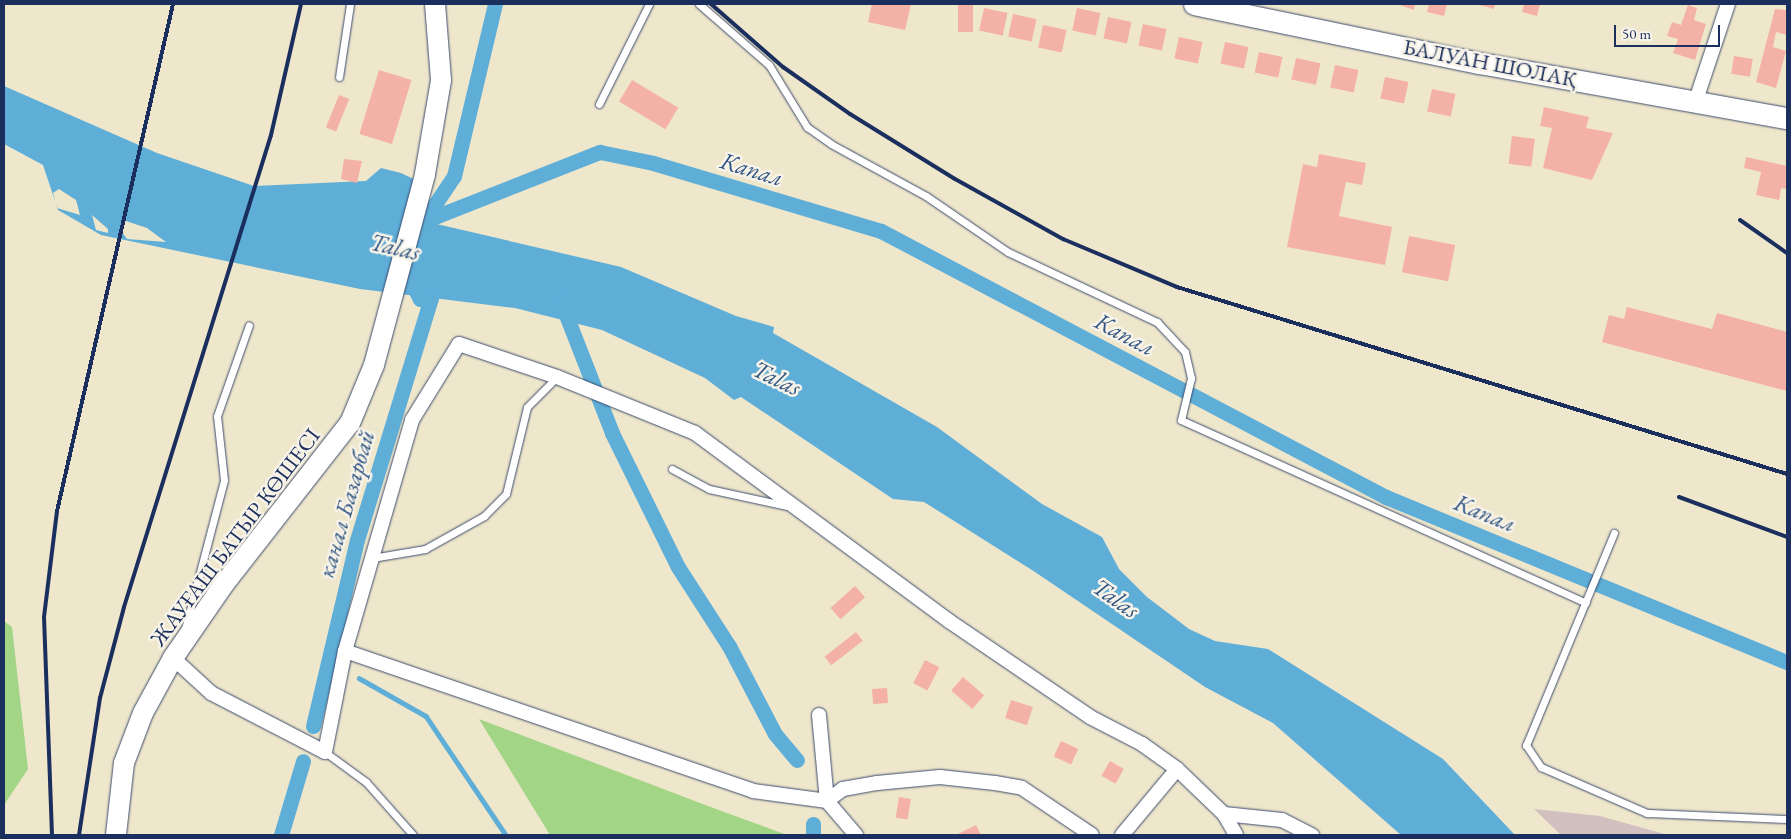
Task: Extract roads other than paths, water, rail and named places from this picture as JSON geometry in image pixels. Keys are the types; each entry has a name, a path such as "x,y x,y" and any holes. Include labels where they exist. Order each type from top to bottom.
{"main road":[{"name":"ЖАУҒАШ БАТЫР КӨШЕСІ","path":"116,835 124,763 143,713 176,653 350,423 386,326 424,174 441,80 436,4"},
{"name":"БАЛУАН ШОЛАҚ","path":"1194,4 1480,63 1696,100 1787,118"}],"street":[{"path":"1696,100 1728,4"},
{"path":"176,653 211,693 325,752 345,651 412,420 459,344 557,376 654,418 695,433 799,508 957,627 1177,769 1198,792 1224,814 1236,835"},
{"path":"345,651 753,791 827,801 843,789 877,783 940,777 995,783 1022,788 1092,835"},
{"path":"819,715 827,801 856,835"},
{"path":"1122,835 1177,769"},
{"path":"1224,814 1282,820 1312,835"}],"lane":[{"path":"339,77 350,4"},
{"path":"599,104 649,4"},
{"path":"699,4 769,65 807,127 926,196 1008,252 1157,322 1184,352 1191,378 1181,420 1586,602"},
{"path":"176,653 224,480 217,416 249,326"},
{"path":"372,558 424,549 484,516 506,494 527,407 557,376"},
{"path":"672,469 709,489 799,508"},
{"path":"1614,533 1526,746 1540,767 1647,813 1787,819"},
{"path":"325,752 366,782 413,835"}],"water":[{"name":"Talas","path":"4,86 157,153 254,186 366,181 381,168 401,173 420,182 428,222 621,267 736,316 774,327 773,333 937,427 1042,504 1102,537 1119,569 1147,597 1189,629 1215,641 1268,649 1443,759 1515,835 1401,835 1273,723 1205,687 1035,572 924,502 893,499 741,397 734,400 705,378 602,330 515,308 360,289 101,235 58,210 57,208 80,215 76,200 59,189 53,193 56,203 43,165 4,144","holes":["92,215 108,229 108,233 96,230","123,220 147,228 166,242 127,239 120,229"]}],"waterway":[{"path":"425,219 454,176 495,4"},
{"name":"Капал","path":"427,220 600,152 653,163 881,231 1386,497 1787,662"},
{"name":"канал Базарбай","path":"313,726 357,540 431,298 420,299 410,279"},
{"path":"561,302 612,433 678,567 729,646 775,734 797,760"},
{"path":"359,678 426,716 506,835"},
{"name":"канал Базарбай","path":"281,835 303,761"},
{"path":"813,824 813,835"}],"railway":[{"path":"52,835 44,617 57,511 173,4"},
{"path":"79,835 100,698 124,607 271,135 301,4"},
{"path":"711,4 783,67 850,114 955,179 1063,239 1177,287 1787,474"},
{"path":"1740,220 1787,253"},
{"path":"1679,497 1787,537"}]}
